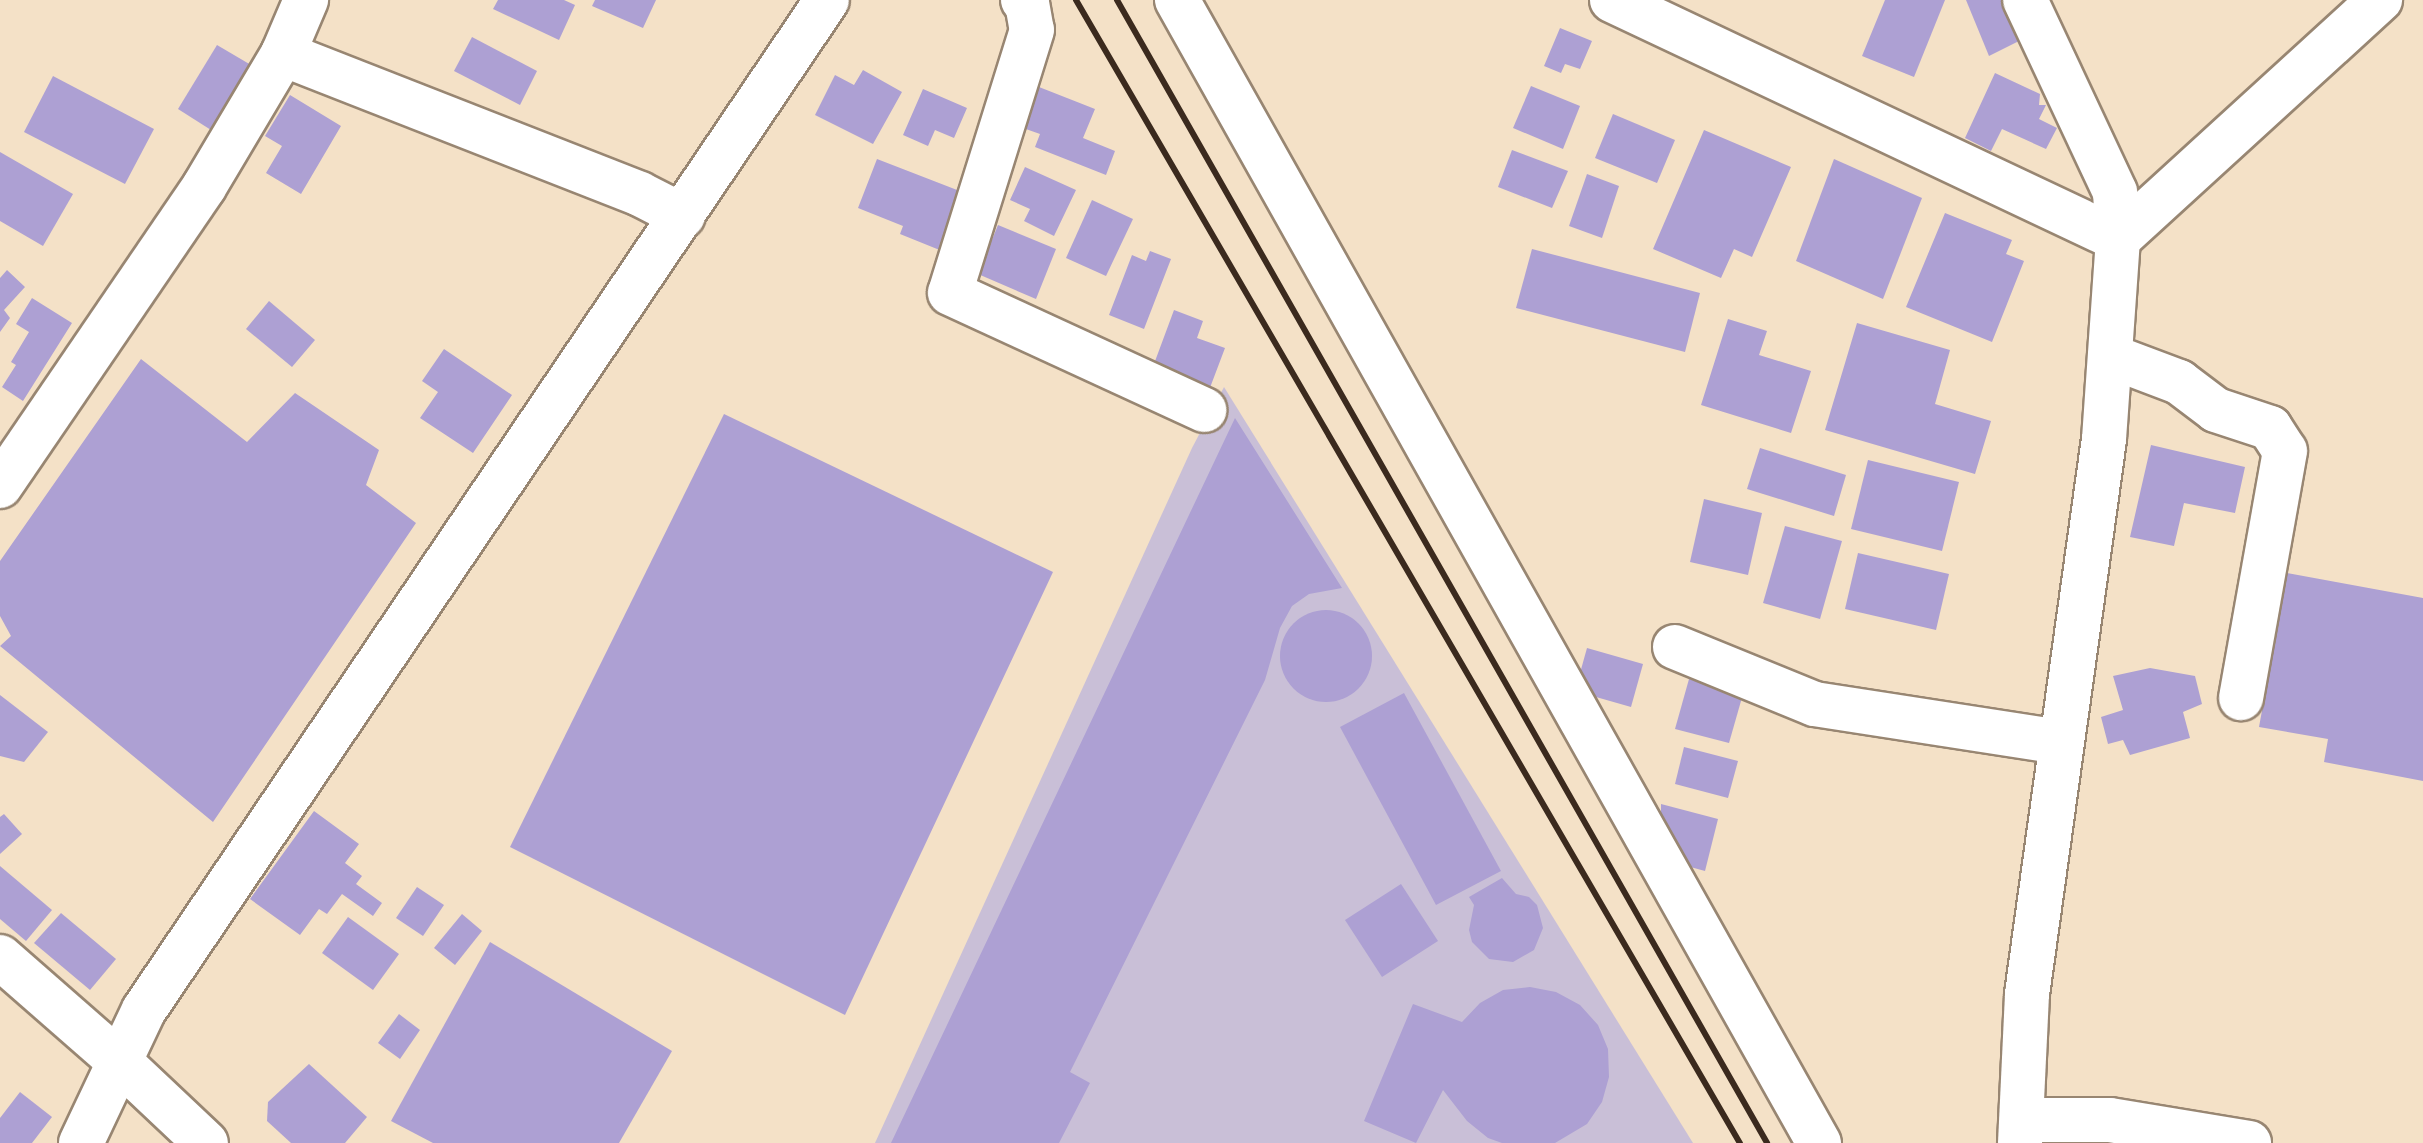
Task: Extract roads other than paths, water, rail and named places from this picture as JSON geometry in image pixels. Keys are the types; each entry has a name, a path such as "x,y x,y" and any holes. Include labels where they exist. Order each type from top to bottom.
{"street":[{"path":"0,486 204,187 283,54 306,0"},
{"path":"81,1143 144,1010 827,0"},
{"path":"1023,0 1027,3 1032,30 950,293 1204,410"},
{"path":"1177,0 1819,1143"},
{"path":"1612,0 2118,239"},
{"path":"2025,0 2115,192 2118,239 2104,439 2027,994 2022,1132 2110,1120 2200,1139 2249,1143"},
{"path":"2118,239 2380,0"},
{"path":"283,54 640,194 683,216"},
{"path":"2110,356 2179,382 2216,410 2270,428 2285,451 2241,698"},
{"path":"1675,647 1815,704 2061,742"},
{"path":"0,957 120,1062 206,1143"}],"railway":[{"path":"1076,0 1740,1143"},
{"path":"1117,0 1767,1143"}]}
